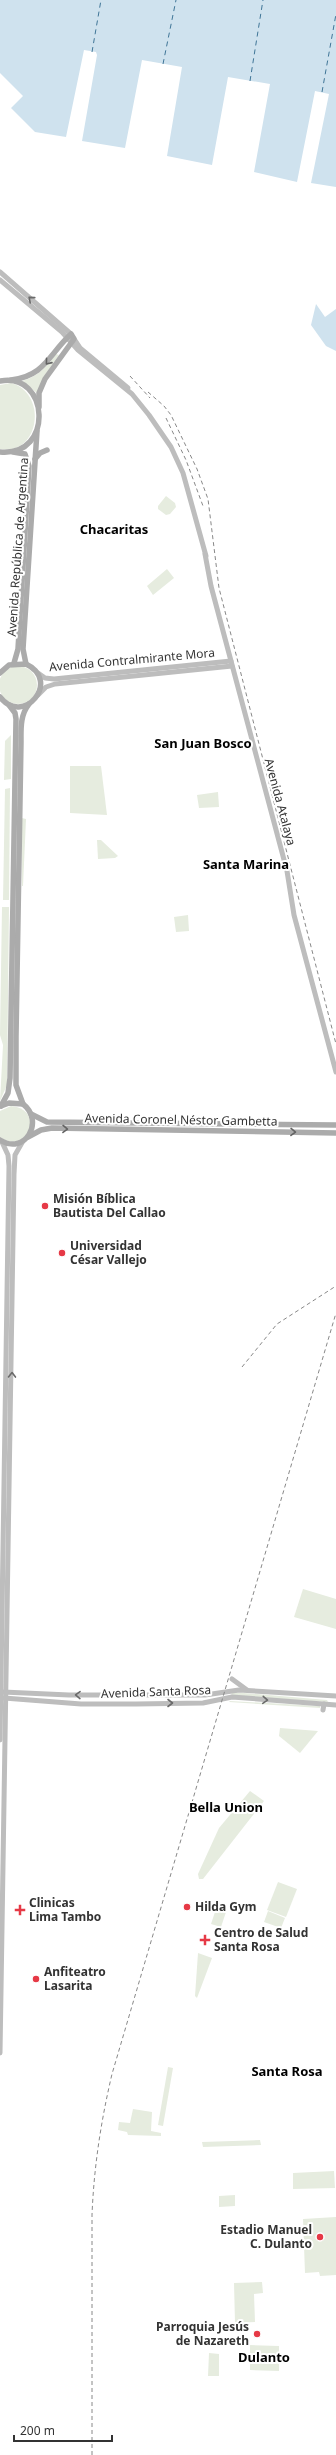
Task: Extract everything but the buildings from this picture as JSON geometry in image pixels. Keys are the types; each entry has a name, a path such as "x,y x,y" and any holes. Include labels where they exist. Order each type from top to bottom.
{"main road":[{"path":"0,272 71,338"},
{"path":"0,280 71,338"},
{"path":"0,381 31,375 42,368 71,338"},
{"name":"Avenida Atalaya","path":"71,338 133,395 160,429 179,464 194,508 211,586 287,871 294,915 336,1072"},
{"name":"Avenida República de Argentina","path":"26,664 23,649 39,394 43,383 71,338"},
{"path":"0,377 28,388 36,398 39,407"},
{"path":"1,453 13,452 28,445 37,430"},
{"path":"35,459 40,453 48,450"},
{"name":"Avenida República de Argentina","path":"13,452 25,454 29,463 18,649 14,663"},
{"path":"0,673 14,663 26,664 38,673 41,684 38,695 25,709 22,720 21,742 16,1085 22,1104 31,1114 33,1124 26,1139 15,1155 12,1174 11,1201 2,1692 0,2053"},
{"name":"Avenida Contralmirante Mora","path":"38,695 46,687 55,684 231,663"},
{"name":"Avenida Contralmirante Mora","path":"38,673 45,678 54,679 203,666"},
{"path":"0,697 15,713 16,719 10,1078 8,1093 0,1107"},
{"path":"9,705 19,707 29,704"},
{"path":"0,1107 10,1103 22,1104"},
{"name":"Avenida Coronel Néstor Gambetta","path":"31,1114 40,1120 52,1122 336,1125"},
{"name":"Avenida Coronel Néstor Gambetta","path":"1,1141 11,1144 26,1139 41,1130 52,1128 336,1133"},
{"path":"1,1141 9,1157 12,1174"},
{"path":"232,1679 248,1691"},
{"name":"Avenida Santa Rosa","path":"2,1692 80,1696 205,1695 229,1691 248,1691 336,1696"},
{"path":"0,1740 2,1698"},
{"name":"Avenida Santa Rosa","path":"2,1698 75,1703 136,1704 203,1703 239,1698 336,1705"},
{"path":"323,1710 324,1704"}],"shaded area":[{"path":"56,354 59,355 45,375 37,393 22,381 42,370"},
{"path":"11,383 23,389 31,399 34,410 34,422 31,434 24,443 13,449 0,449 0,385"},
{"path":"166,496 175,503 176,507 170,514 166,515 158,509 158,506"},
{"path":"167,569 174,578 153,595 147,586"},
{"path":"18,666 28,669 34,675 37,685 34,695 28,701 18,704 8,701 2,695 -1,685 2,675 8,669"},
{"path":"11,735 11,779 4,780 5,741"},
{"path":"70,766 101,766 107,815 70,813"},
{"path":"10,788 9,900 3,900 5,789"},
{"path":"218,792 219,807 199,808 197,795"},
{"path":"22,818 26,819 23,886 22,886"},
{"path":"97,840 101,840 118,856 115,858 98,859"},
{"path":"2,907 9,907 7,1085 0,1101 3,1045 0,1035"},
{"path":"188,915 189,931 176,932 174,917"},
{"path":"11,1106 22,1109 28,1115 30,1122 29,1130 25,1136 18,1141 10,1141 0,1137 0,1111"},
{"path":"303,1589 336,1599 336,1629 294,1617"},
{"path":"232,1692 327,1700 328,1702 231,1696"},
{"path":"229,1702 320,1706 320,1708"},
{"path":"280,1728 318,1731 300,1753 279,1736"},
{"path":"250,1791 264,1801 203,1879 199,1879 198,1874 219,1828"},
{"path":"278,1882 297,1889 286,1917 267,1910"},
{"path":"216,1909 226,1912 221,1927 211,1924"},
{"path":"268,1911 285,1918 281,1928 264,1922"},
{"path":"198,1953 212,1958 197,1998 195,1996"},
{"path":"168,2067 173,2068 163,2126 158,2125"},
{"path":"133,2109 152,2112 151,2131 161,2133 161,2136 128,2135 127,2132 118,2130 119,2122 130,2123"},
{"path":"260,2140 261,2145 203,2147 202,2142"},
{"path":"334,2171 335,2188 293,2189 293,2173"},
{"path":"235,2195 235,2206 219,2207 219,2196"},
{"name":"Estadio Manuel C. Dulanto","path":"336,2217 336,2275 320,2276 319,2272 305,2273 303,2219"},
{"path":"262,2282 263,2293 254,2294 255,2322 235,2323 234,2283"},
{"path":"250,2345 279,2346 279,2371 250,2370"},
{"path":"209,2353 219,2354 219,2376 208,2376"}],"water":[{"path":"0,0 336,0 336,187 311,183 329,94 315,91 297,182 254,172 270,84 228,77 212,165 167,156 182,67 142,60 125,148 82,141 97,55 96,52 84,50 66,137 35,132 11,108 23,96 0,73"},
{"path":"316,304 325,317 336,309 336,351 326,346 311,325"}],"ferry route":[{"path":"92,52 101,0"},
{"path":"163,64 176,0"},
{"path":"250,81 263,0"},
{"path":"322,92 336,14"}],"railway":[{"path":"130,376 150,398"},
{"path":"148,392 164,406 171,415 197,469 208,499 219,588 336,1044"},
{"path":"166,418 186,460 203,506"},
{"path":"242,1367 277,1324 336,1286"},
{"path":"92,2455 92,2215 96,2161 108,2092 112,2074 336,1313"}],"place":[{"name":"Misión Bíblica Bautista Del Callao","path":"45,1206"},
{"name":"Universidad César Vallejo","path":"62,1253"},
{"name":"Hilda Gym","path":"187,1907"},
{"name":"Clinicas Lima Tambo","path":"20,1910"},
{"name":"Centro de Salud Santa Rosa","path":"205,1940"},
{"name":"Anfiteatro Lasarita","path":"36,1979"},
{"name":"Estadio Manuel C. Dulanto","path":"320,2237"},
{"name":"Parroquia Jesús de Nazareth","path":"257,2334"}],"district":[{"name":"Chacaritas","path":"114,529"},
{"name":"San Juan Bosco","path":"203,743"},
{"name":"Santa Marina","path":"246,864"},
{"name":"Bella Union","path":"226,1807"},
{"name":"Santa Rosa","path":"287,2071"},
{"name":"Dulanto","path":"264,2357"}]}
